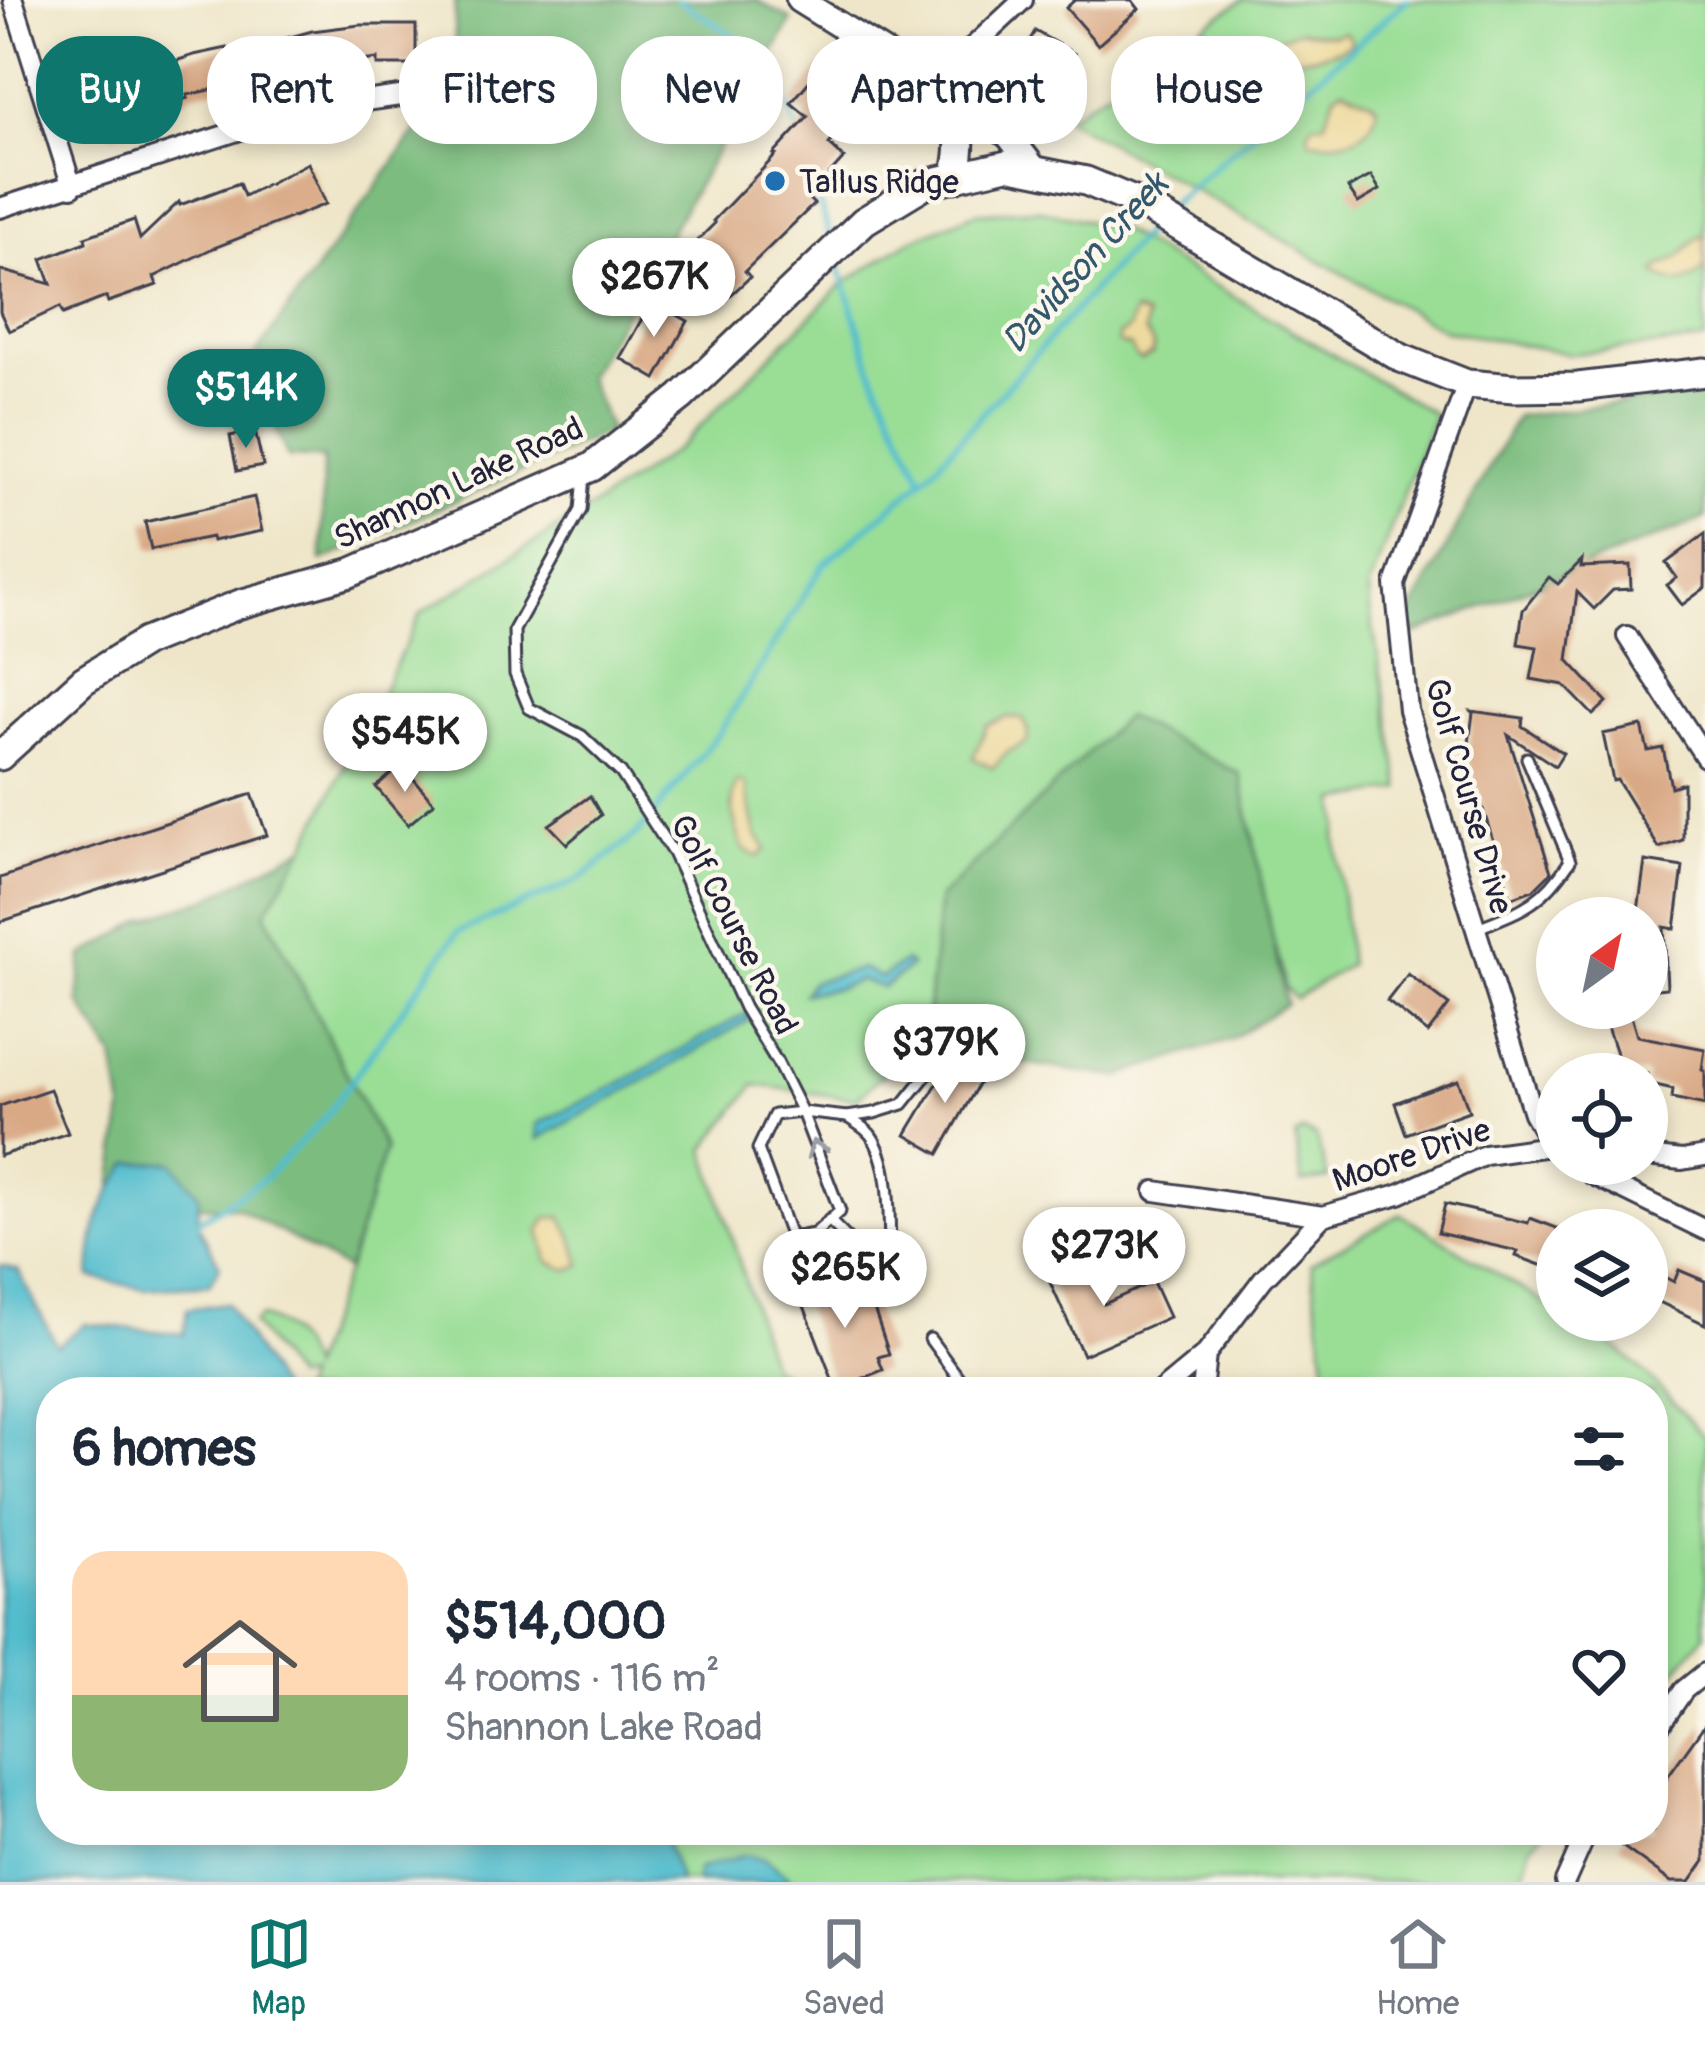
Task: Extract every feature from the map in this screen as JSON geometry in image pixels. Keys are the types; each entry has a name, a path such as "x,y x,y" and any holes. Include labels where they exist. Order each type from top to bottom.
{"main road":[{"path":"955,178 961,144"},
{"name":"Shannon Lake Road","path":"0,756 84,680 145,642 239,604 350,574 583,470 681,397 864,221 926,184 1007,165 1086,182 1141,204 1402,358 1467,384 1578,388 1705,372"}],"street":[{"path":"13,0 72,187"},
{"path":"799,0 856,36"},
{"path":"992,36 1023,0"},
{"path":"0,208 302,110 399,96"},
{"path":"1015,144 1036,171"},
{"name":"Golf Course Drive","path":"1467,384 1395,584 1408,710 1536,1118"},
{"path":"1627,636 1705,757"},
{"name":"Moore Drive","path":"1178,1377 1205,1354 1263,1279 1323,1216 1399,1194 1485,1155 1536,1148"},
{"path":"1668,1158 1705,1156"},
{"path":"1613,1185 1705,1230"},
{"path":"1155,1191 1323,1216"},
{"path":"1203,1377 1205,1354"},
{"path":"1668,1713 1684,1690 1705,1673"},
{"path":"1565,1882 1581,1845"}],"lane":[{"name":"Golf Course Road","path":"583,470 581,510 514,630 515,674 529,708 581,736 621,773 673,853 744,1008 802,1112 840,1211 829,1220"},
{"path":"1475,928 1529,907 1570,861 1527,758"},
{"path":"847,1117 867,1130 875,1142 889,1189 890,1257 854,1245 829,1220 814,1234 790,1238 758,1149 774,1115 802,1112 847,1117 903,1104 957,1037"},
{"path":"930,1339 958,1377"}],"green space":[{"path":"455,0 756,0 792,20 783,36 621,36 621,144 721,144 587,377 610,431 322,561 323,458 288,457 248,365 407,144 597,144 597,36 455,36"},
{"path":"1243,0 1705,0 1705,341 1571,354 1444,330 1111,144 1305,144 1305,36 1189,36"},
{"path":"1111,88 1111,144 1087,130 1087,103"},
{"path":"1037,209 1117,228 1434,414 1369,587 1401,789 1337,801 1349,965 1295,999 1285,988 1277,950 1265,946 1250,876 1255,846 1240,775 939,898 925,1036 856,1099 755,1085 705,1149 771,1366 789,1377 293,1377 253,1324 260,1317 285,1330 309,1369 385,1149 265,912 305,847 421,613 677,449 844,283 909,241 975,213"},
{"path":"1705,393 1705,518 1395,642 1517,416"},
{"path":"1126,716 1240,774 1286,1004 1231,1039 1117,1077 998,1059 928,1010 939,898"},
{"path":"305,847 265,913 385,1149 347,1270 236,1207 110,1201 123,1110 114,1057 79,1002 83,956 145,919 209,898"},
{"path":"1303,1131 1316,1136 1328,1179 1302,1182 1295,1136"},
{"path":"1401,1214 1536,1298 1536,1341 1606,1341 1648,1377 1327,1377 1311,1263"},
{"path":"1668,1397 1705,1437 1705,1635 1668,1681"},
{"path":"667,1845 1532,1845 1521,1882 680,1882"}],"sand":[{"path":"1298,30 1345,32 1352,42 1305,57 1305,36 1283,36"},
{"path":"1343,88 1374,103 1377,109 1368,128 1351,139 1309,140 1313,123 1324,123 1336,92"},
{"path":"1705,237 1705,267 1693,278 1682,282 1655,273 1679,257"},
{"path":"1134,312 1146,317 1145,332 1153,344 1153,354 1141,360 1131,347 1118,343"},
{"path":"1007,717 1023,719 1029,731 1027,742 993,768 973,758 987,726"},
{"path":"737,781 745,783 756,834 767,849 758,857 743,849 735,824 732,807"},
{"path":"561,1217 581,1265 568,1270 548,1261 540,1231 547,1218"}],"water":[{"path":"905,961 911,966 883,988 860,980 804,993 811,982 863,968 881,978"},
{"path":"747,1013 750,1019 538,1139 537,1124"},
{"path":"172,1162 199,1195 197,1222 220,1266 209,1285 144,1289 90,1277 100,1216 120,1177 130,1163"},
{"path":"0,1265 18,1270 57,1346 85,1324 184,1334 187,1309 227,1303 272,1377 36,1377 36,1845 667,1845 680,1882 0,1882"},
{"path":"744,1855 765,1859 789,1877 789,1882 697,1882 697,1870"}],"building":[{"path":"1075,0 1132,0 1139,9 1098,45 1066,8"},
{"path":"416,25 416,36 399,36 399,65 377,65 375,36 294,36"},
{"path":"207,52 207,91 183,100 183,59"},
{"path":"807,84 807,116 791,103"},
{"path":"807,118 807,144 829,144 844,158 808,198 814,204 745,271 750,277 718,307 675,263"},
{"path":"308,163 326,204 211,249 154,277 157,285 63,314 60,307 9,331 0,312 0,270 51,284 42,259 86,242 85,237 134,220 140,239 179,202 239,183 244,196"},
{"path":"1371,176 1380,190 1358,203 1348,188"},
{"path":"652,301 688,321 656,379 620,358"},
{"path":"255,431 263,466 237,471 230,436"},
{"path":"254,497 262,531 151,549 145,522"},
{"path":"1705,534 1705,588 1682,605 1667,585 1677,578 1666,563"},
{"path":"1582,560 1581,567 1630,565 1631,589 1613,590 1594,609 1577,592 1568,660 1607,702 1593,715 1564,685 1531,679 1537,647 1518,644 1523,610 1549,577 1558,584"},
{"path":"1471,711 1523,718 1522,726 1563,753 1555,766 1508,735 1551,872 1533,890 1511,898 1467,758"},
{"path":"1642,726 1648,751 1663,748 1671,787 1683,783 1683,840 1659,848 1617,780 1613,781 1603,734"},
{"path":"402,765 434,803 408,825 376,787"},
{"path":"252,794 267,835 0,922 0,878"},
{"path":"590,796 601,815 567,844 549,825"},
{"path":"1645,861 1683,867 1675,929 1668,928 1668,897 1640,897"},
{"path":"1408,974 1449,1005 1428,1033 1387,1001"},
{"path":"1608,1029 1635,1029 1637,1036 1705,1049 1705,1105 1672,1098 1668,1053 1616,1053"},
{"path":"953,1057 984,1074 939,1154 906,1135"},
{"path":"1458,1080 1469,1111 1406,1134 1395,1103"},
{"path":"50,1089 68,1133 0,1156 0,1106"},
{"path":"1445,1204 1528,1223 1530,1218 1536,1220 1536,1263 1516,1256 1518,1251 1438,1233"},
{"path":"1085,1262 1104,1304 1153,1282 1169,1317 1083,1355 1048,1278"},
{"path":"1679,1270 1705,1281 1705,1324 1668,1306 1668,1279 1674,1282"},
{"path":"847,1275 853,1292 871,1300 889,1354 878,1357 883,1370 866,1377 831,1377 799,1293"},
{"path":"1705,1724 1705,1861 1690,1882 1671,1882 1620,1845 1668,1845 1668,1776"}],"waterway":[{"path":"678,0 740,40 791,112 797,133"},
{"name":"Davidson Creek","path":"1168,207 1407,0"},
{"path":"814,186 832,242"},
{"path":"197,1222 264,1179 324,1119 458,932 579,880 639,832 720,732 823,565 923,480 1155,221"},
{"path":"837,260 872,370 923,480"}],"place":[{"name":"Tallus Ridge","path":"775,181"}]}
